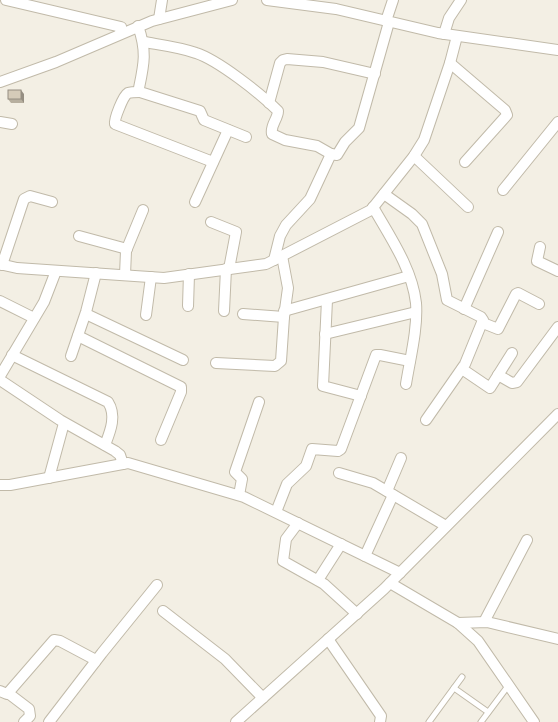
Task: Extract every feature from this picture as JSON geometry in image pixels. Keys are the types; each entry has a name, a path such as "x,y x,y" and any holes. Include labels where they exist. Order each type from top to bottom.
{"street":[{"path":"6,0 121,27 120,34"},
{"path":"159,19 162,0"},
{"path":"0,82 56,62 138,26 232,0"},
{"path":"272,0 301,2 444,34 558,50"},
{"path":"144,42 174,47 204,56 221,66 278,111 272,128 272,134 285,140 317,146 331,154 337,154 345,142 359,128 375,74 393,0"},
{"path":"444,34 449,18 461,0"},
{"path":"138,26 144,42 145,60 139,88 140,92"},
{"path":"52,202 30,196 24,198 1,264 17,268 164,278 266,264 371,210 414,156 426,136 457,36"},
{"path":"269,103 280,64 283,60 323,62 375,74"},
{"path":"450,63 505,110 506,113 506,118 464,162"},
{"path":"213,162 115,124 115,119 125,95 140,92 200,111 204,120 246,137"},
{"path":"0,122 12,124"},
{"path":"503,190 558,122"},
{"path":"195,202 228,130"},
{"path":"216,363 275,366 279,364 282,358 284,314 288,288 278,258 280,236 286,226 310,199 331,154"},
{"path":"414,156 468,208"},
{"path":"384,194 412,214 422,224 442,274 447,300 481,317 483,323 462,369 426,420"},
{"path":"373,207 396,247 414,292 416,312 406,384"},
{"path":"125,275 127,249 143,210"},
{"path":"211,222 236,232 228,269 224,311"},
{"path":"464,309 498,232"},
{"path":"79,236 127,249"},
{"path":"540,247 537,261 558,271"},
{"path":"0,376 46,298 56,270"},
{"path":"71,356 86,314 96,273"},
{"path":"188,274 188,306"},
{"path":"243,314 284,314 409,276"},
{"path":"146,315 151,277"},
{"path":"483,323 498,329 518,293 539,304"},
{"path":"327,300 323,386 361,396"},
{"path":"0,301 34,318"},
{"path":"326,334 416,312"},
{"path":"86,314 183,360"},
{"path":"498,375 512,383 517,382 558,327"},
{"path":"78,336 181,387 182,392 161,440"},
{"path":"462,369 490,388 512,353"},
{"path":"12,355 108,402 111,408 112,426 105,445"},
{"path":"276,512 287,484 306,466 312,449 338,451 341,449 376,356 380,355 410,361"},
{"path":"0,380 64,423 120,455 122,464"},
{"path":"239,495 242,479 236,474 236,469 259,402"},
{"path":"236,722 390,583 558,414"},
{"path":"49,478 64,423"},
{"path":"365,556 390,493 401,458"},
{"path":"0,485 10,485 128,463 239,495 400,573"},
{"path":"339,473 364,480 446,526"},
{"path":"298,523 286,539 283,561 318,580 356,614"},
{"path":"484,622 527,540"},
{"path":"318,580 341,544"},
{"path":"390,583 458,623 478,641 534,722"},
{"path":"50,722 95,662 158,585"},
{"path":"163,611 225,659 263,698"},
{"path":"458,623 484,622 558,639"},
{"path":"328,639 381,716 380,722"},
{"path":"24,722 30,716 29,710 4,692 54,640 60,641 92,658 95,662"}],"lane":[{"path":"429,722 462,677"},
{"path":"481,722 509,685"},
{"path":"454,688 488,712"}],"building":[{"path":"8,90 21,90 21,99 8,99"}]}
